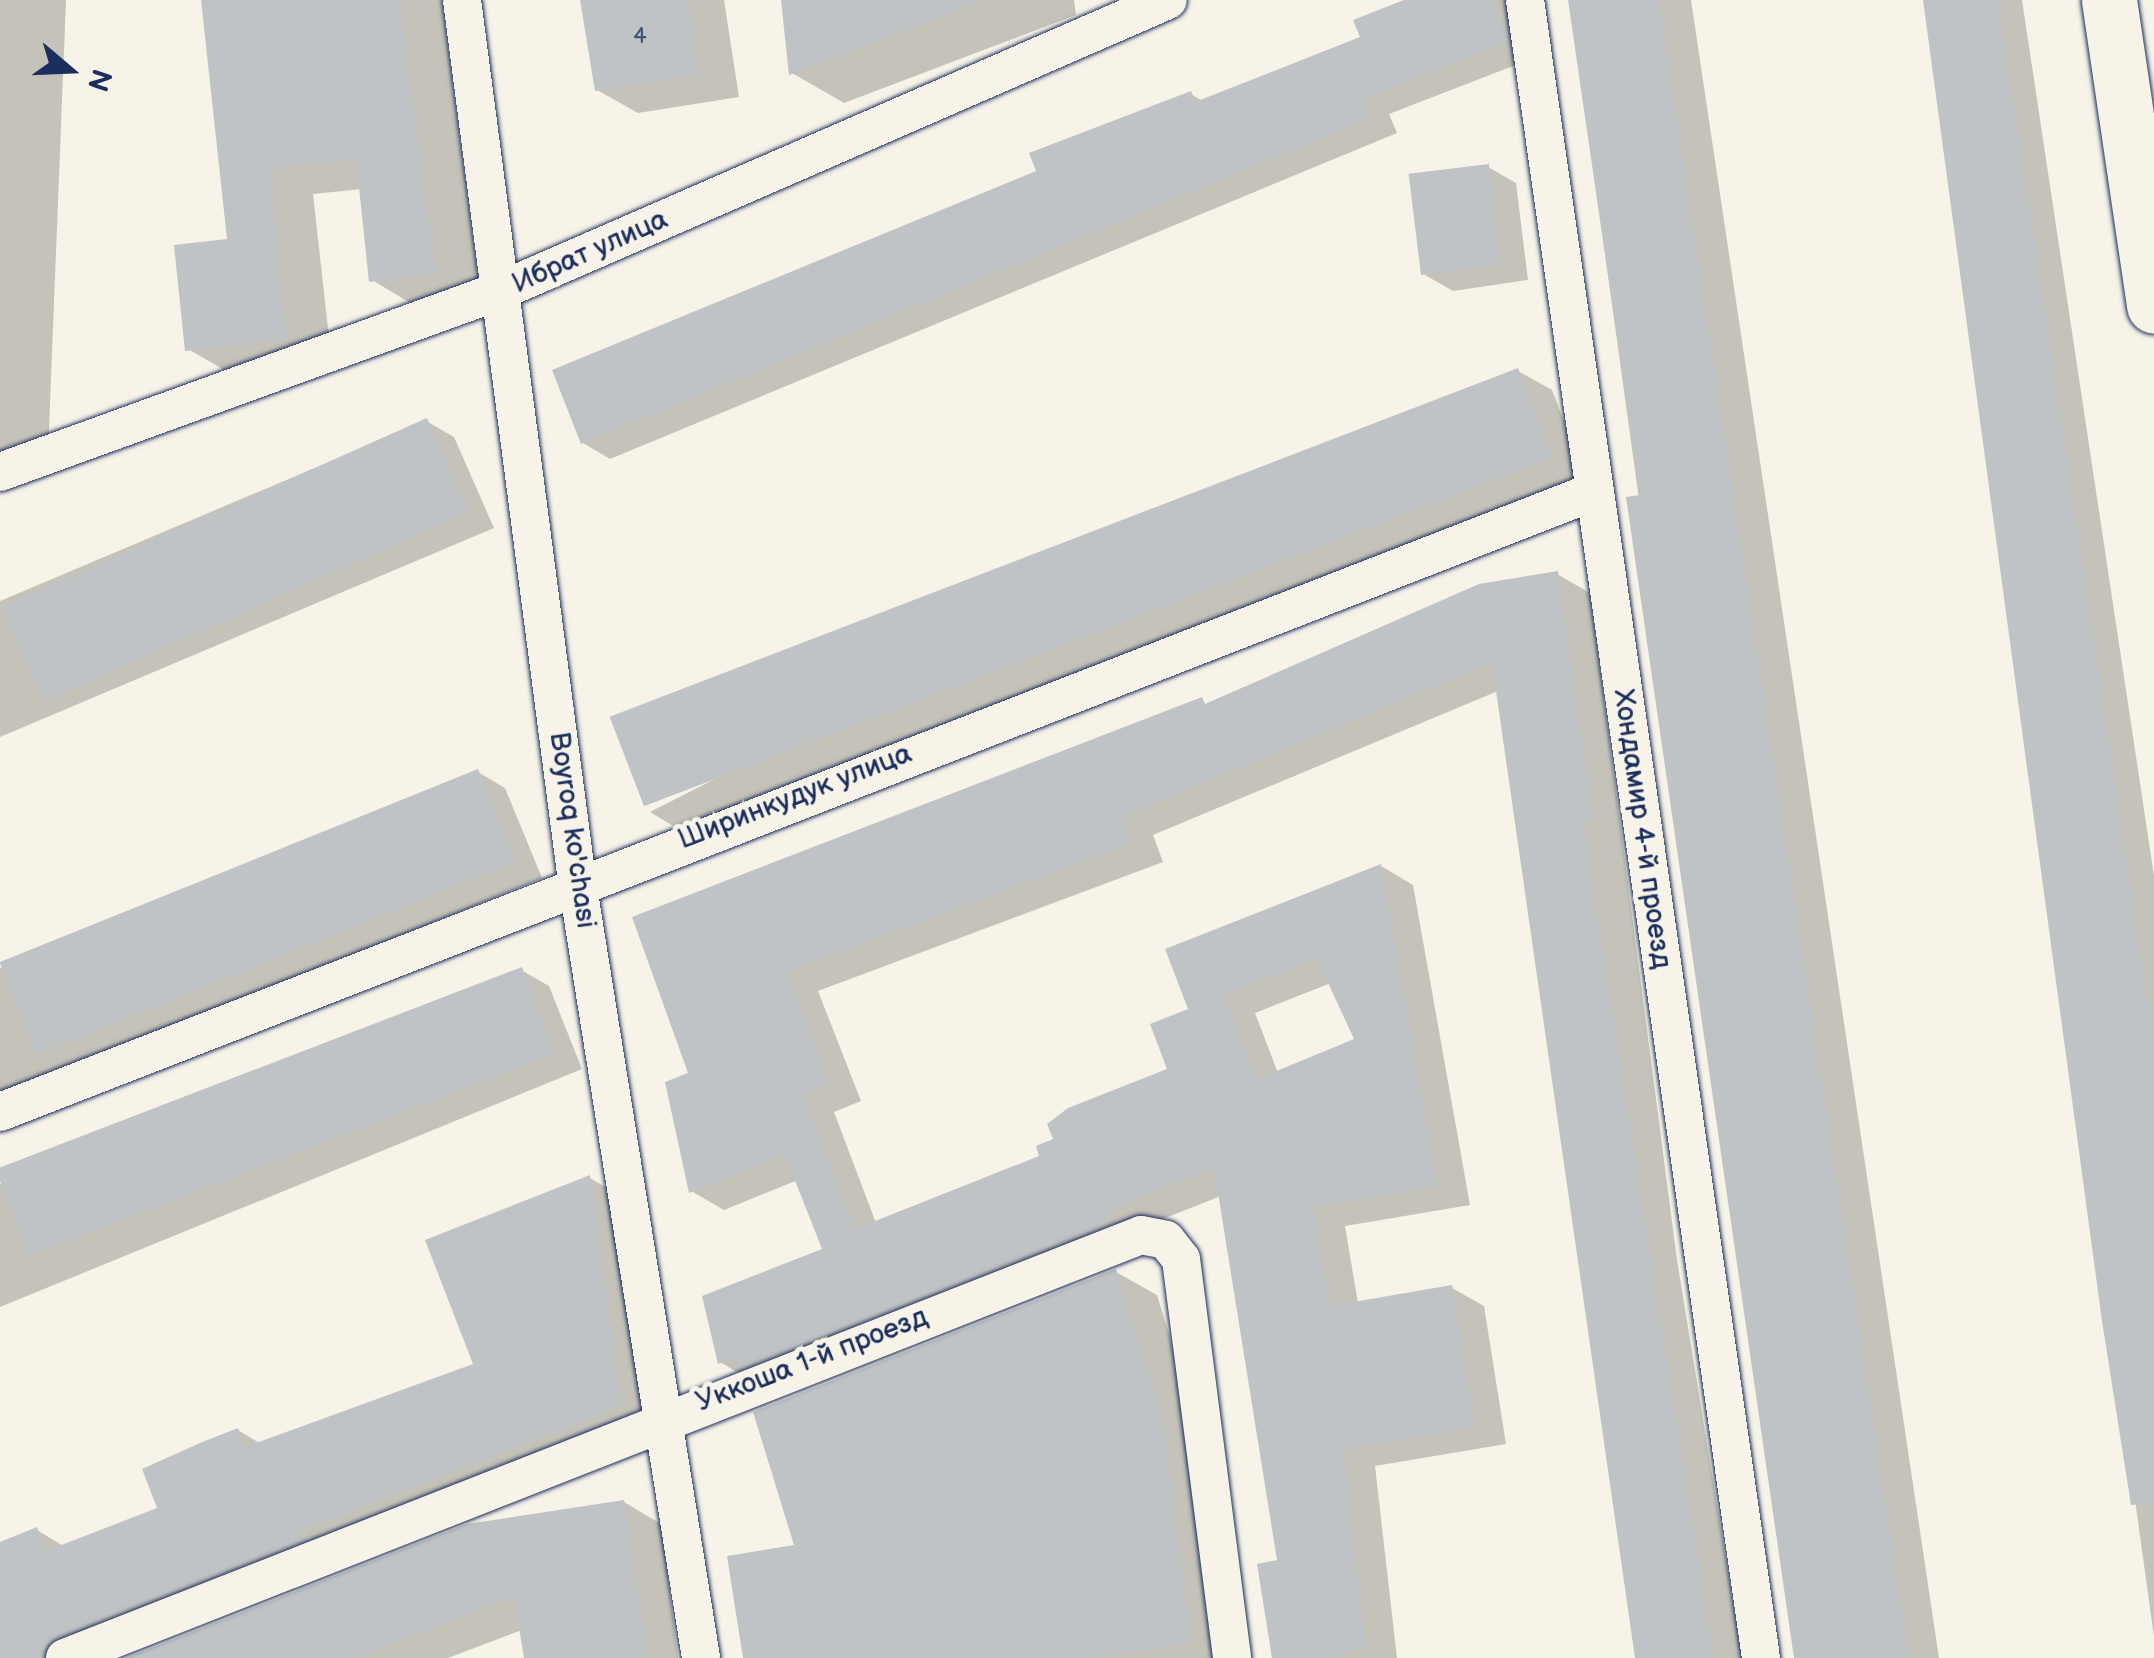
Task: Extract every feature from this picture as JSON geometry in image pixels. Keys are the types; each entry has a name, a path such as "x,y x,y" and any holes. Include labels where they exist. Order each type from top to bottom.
{"main road":[{"path":"2110,0 2154,306"}],"street":[{"name":"Boyroq ko'chasi","path":"462,0 577,881 701,1658"},
{"name":"Ибрат улица","path":"0,472 502,290 1168,0"},
{"name":"Хондамир 4-й проезд","path":"1524,0 1760,1658"},
{"name":"Ширинкудук улица","path":"0,1112 577,881 1593,492"},
{"name":"Уккоша 1-й проезд","path":"64,1658 661,1418 1141,1235 1166,1240 1182,1259 1232,1658"}],"building":[{"path":"201,0 399,0 436,274 369,282 356,159 269,169 287,339 185,351 174,245 227,239"},
{"path":"580,0 688,0 699,74 595,91"},
{"path":"781,0 976,0 976,4 789,75"},
{"path":"1404,0 1493,0 1508,42 1363,99 1371,118 581,444 552,370 1036,171 1029,153 1191,91 1195,102 1360,37 1353,20"},
{"path":"1568,0 1659,0 1909,1658 1794,1658 1626,497 1640,495"},
{"path":"1923,0 1997,0 2031,214 2154,1046 2154,1503 2131,1505 2102,1321"},
{"path":"1489,164 1501,265 1421,275 1409,174"},
{"path":"1518,368 1552,458 644,806 610,717"},
{"path":"427,418 469,512 43,702 1,608"},
{"path":"1558,571 1594,821 1584,822 1595,901 1714,1658 1635,1658 1492,663 1122,817 1132,843 787,972 830,1083 803,1094 855,1229 1039,1156 1036,1146 1053,1139 1047,1124 1068,1108 1167,1069 1150,1024 1188,1009 1165,949 1381,864 1438,1187 1314,1208 1330,1306 1452,1285 1475,1427 1344,1449 1365,1647 1334,1658 1272,1658 1257,1564 1277,1560 1214,1168 1108,1210 1103,1226 740,1369 736,1357 718,1364 702,1296 822,1249 785,1155 689,1193 665,1082 688,1073 632,917 1202,697 1205,704 1479,584","holes":["1317,959 1354,1039 1257,1079 1224,995"]},
{"path":"478,769 515,862 37,1055 0,962"},
{"path":"522,967 555,1054 29,1256 0,1181 0,1167"},
{"path":"590,1175 622,1406 298,1532 300,1541 57,1637 43,1658 0,1658 0,1542 37,1527 46,1551 157,1508 142,1469 200,1443 238,1428 245,1447 473,1364 425,1240"},
{"path":"1116,1269 1164,1423 1191,1643 1092,1658 743,1658 727,1556 794,1545 753,1412"},
{"path":"624,1500 648,1658 524,1658 514,1597 355,1658 126,1658 467,1524"}]}
